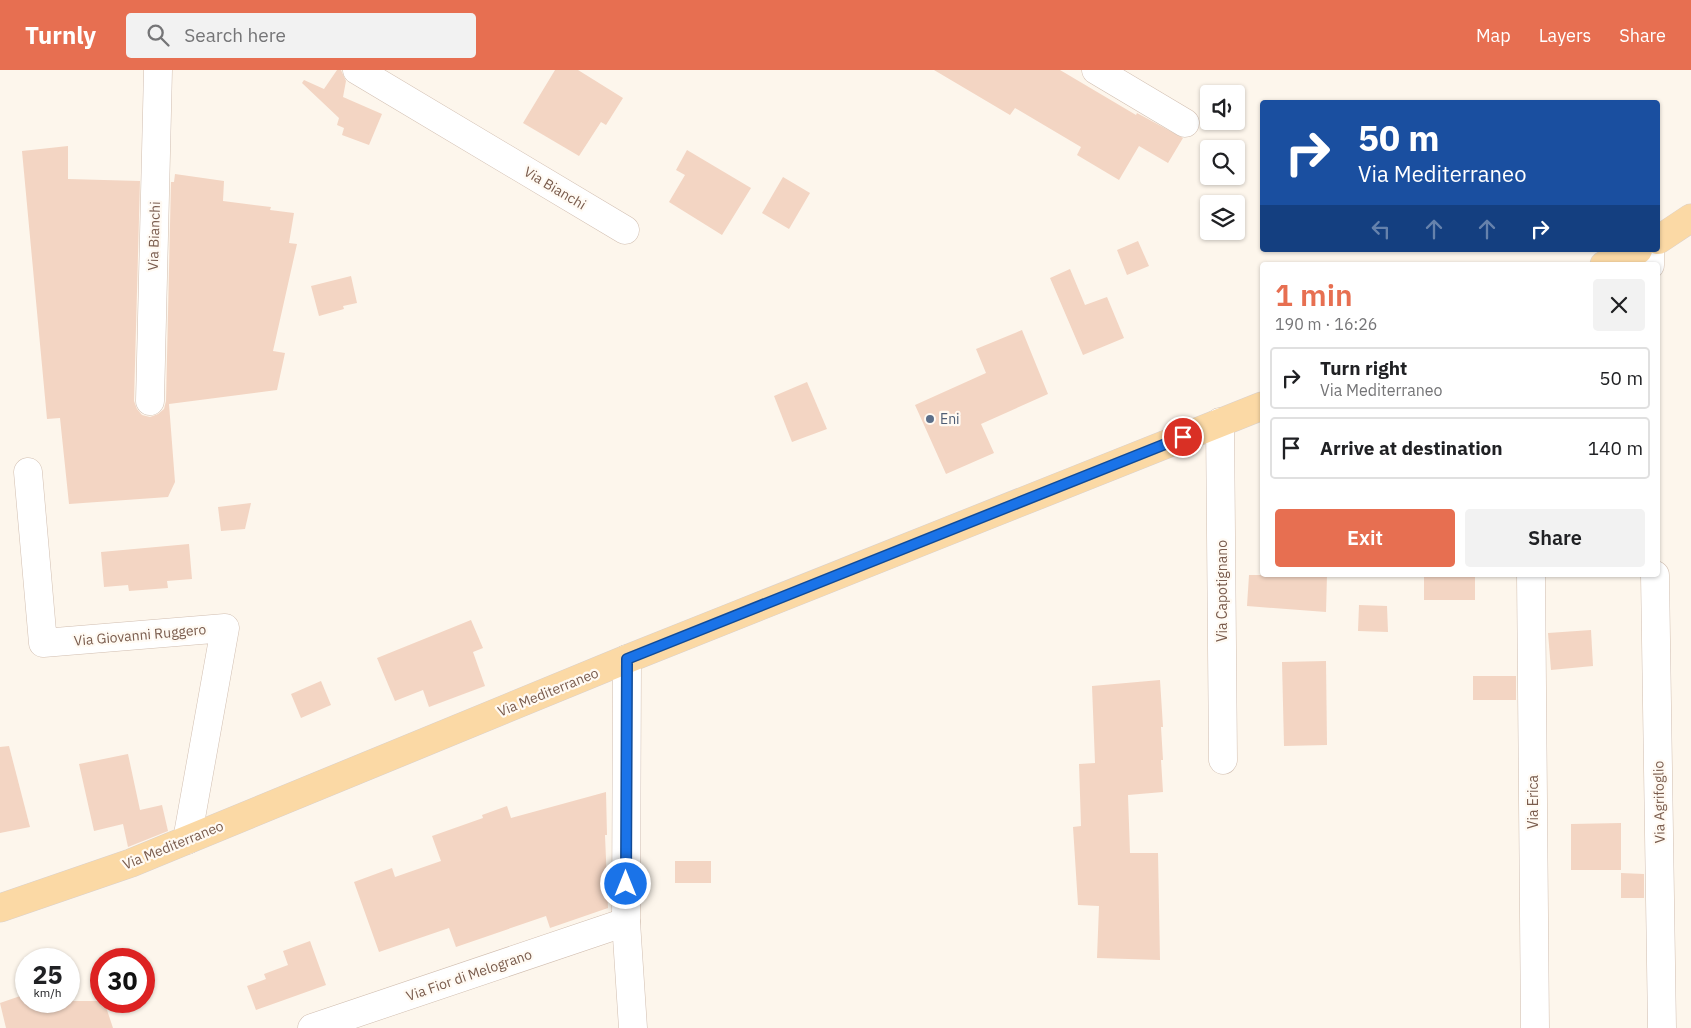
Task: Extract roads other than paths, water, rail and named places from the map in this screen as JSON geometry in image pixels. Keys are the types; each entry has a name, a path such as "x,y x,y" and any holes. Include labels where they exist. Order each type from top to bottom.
{"main road":[{"path":"1660,239 1691,218"},
{"path":"1611,262 1633,252"},
{"name":"Via Mediterraneo","path":"0,908 130,863 627,659 1260,407"}],"street":[{"name":"Via Bianchi","path":"150,401 158,70"},
{"name":"Via Bianchi","path":"357,70 625,230"},
{"path":"1096,70 1185,123"},
{"name":"Via Capotignano","path":"1220,422 1223,760"},
{"name":"Via Giovanni Ruggero","path":"28,472 43,643 225,628 187,840"},
{"name":"Via Erica","path":"1531,577 1535,1028"},
{"name":"Via Agrifoglio","path":"1655,577 1662,1028"},
{"path":"627,659 626,922 633,1028"},
{"name":"Via Fior di Melograno","path":"312,1028 626,922"}],"place":[{"name":"Eni","path":"930,419"}]}
